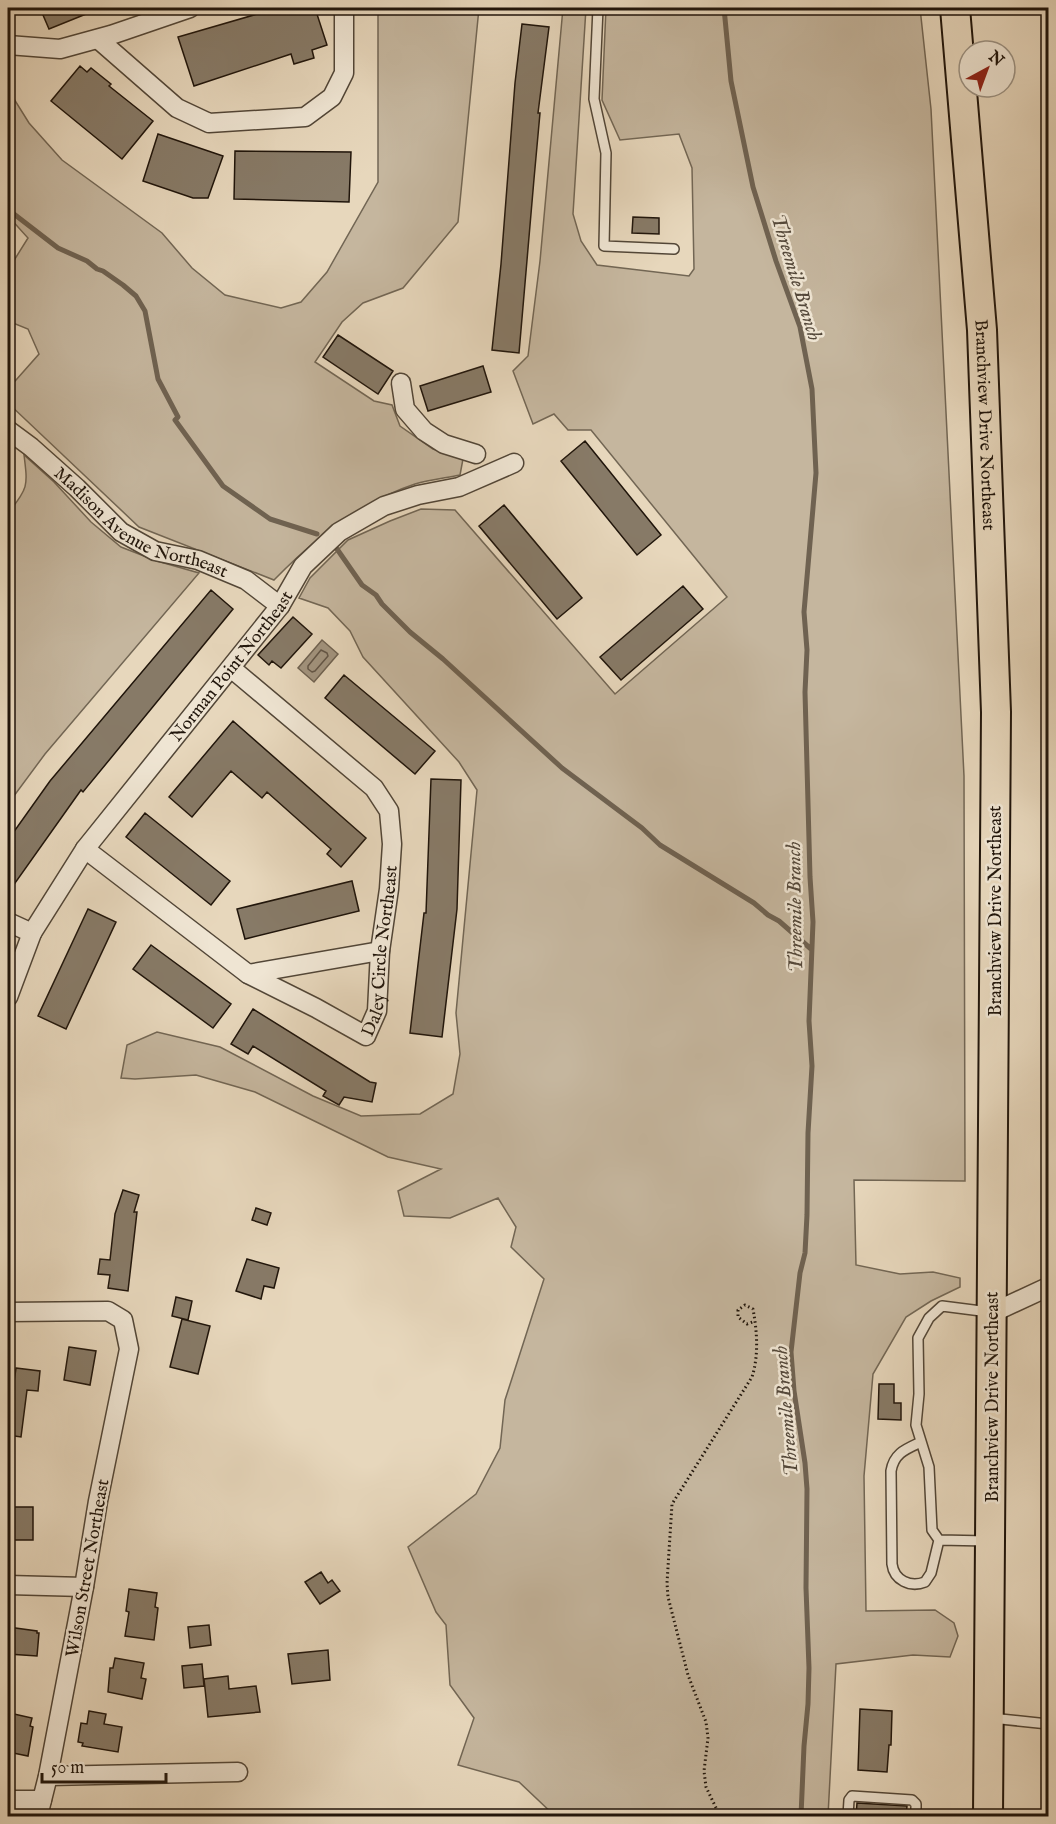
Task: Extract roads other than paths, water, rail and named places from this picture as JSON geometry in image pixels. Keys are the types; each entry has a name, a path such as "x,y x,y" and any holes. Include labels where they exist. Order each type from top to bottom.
{"main road":[{"name":"Branchview Drive Northeast","path":"956,8 982,330 996,712 988,1816"}],"street":[{"path":"8,45 60,50 188,8"},
{"path":"98,39 177,108 209,123 305,117 332,97 344,73 344,8"},
{"name":"Norman Point Northeast","path":"8,997 32,933 85,849 280,606 303,566 339,532 384,506 418,495 459,487 514,463 444,444 424,431 405,410 401,382"},
{"name":"Madison Avenue Northeast","path":"8,429 77,488 121,532 155,550 198,560 246,580 280,606"},
{"name":"Daley Circle Northeast","path":"85,849 249,974 366,1036 377,1011 380,951 389,889 392,844 389,811 374,788 231,668"},
{"path":"8,922 32,933"},
{"path":"249,974 380,951"},
{"path":"992,1313 1048,1287"},
{"name":"Wilson Street Northeast","path":"8,1312 108,1311 123,1320 129,1349 40,1808"},
{"path":"8,1585 84,1587"},
{"path":"48,1776 238,1772"},
{"path":"8,1800 40,1808"}],"lane":[{"path":"598,8 594,99 606,153 604,246 674,249"},
{"path":"921,1442 904,1449 897,1455 892,1463 891,1471 893,1571 896,1577 914,1585 925,1582 931,1573 939,1540 932,1530 929,1467 916,1425 919,1394 918,1338 929,1318 942,1306 992,1313"},
{"path":"939,1540 990,1541"},
{"path":"989,1718 1048,1724"},
{"path":"848,1816 849,1800 852,1796 912,1800 916,1804 916,1816"}],"water":[{"path":"322,640 338,654 314,682 298,668"}],"waterway":[{"name":"Threemile Branch","path":"724,8 731,81 753,187 800,327 812,389 816,473 804,612 807,650 805,692 813,922 809,1021 812,1066 805,1253 800,1273 791,1352 807,1489 806,1588 809,1668 801,1816"},
{"path":"8,206 10,211 58,248 87,261 136,296 145,311 158,379 178,417 175,420 223,486 270,519 317,534"},
{"path":"337,549 362,585 376,595 410,632 443,659 562,768 642,828 660,845 754,903 811,949"}]}
